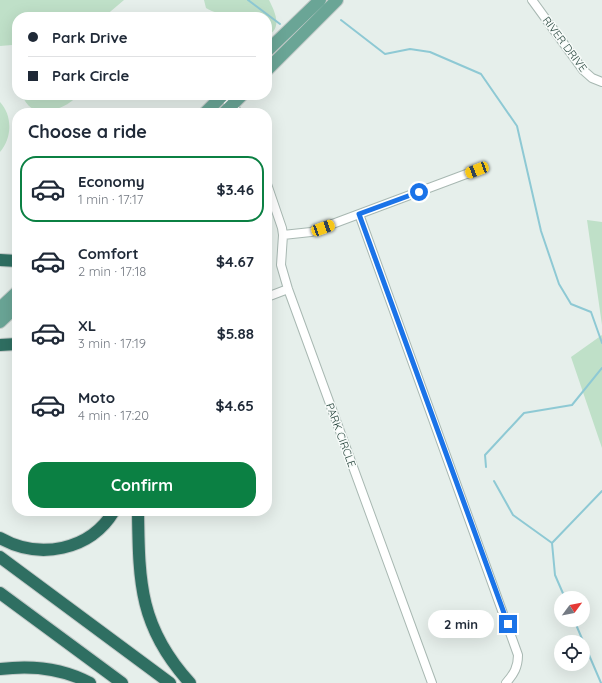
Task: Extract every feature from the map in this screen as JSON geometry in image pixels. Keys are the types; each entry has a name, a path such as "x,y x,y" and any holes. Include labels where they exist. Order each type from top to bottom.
{"highway":[{"path":"0,260 12,261"},
{"path":"0,345 12,344"},
{"path":"0,538 15,545 29,549 61,549 79,543 90,536 105,524 111,516"},
{"path":"138,516 139,570 145,607 163,648 190,683"},
{"path":"0,557 170,683"},
{"path":"0,593 122,683"},
{"path":"0,669 25,667 47,669 71,675 90,683"}],"main road":[{"path":"272,46 320,0"},
{"path":"272,65 337,0"},
{"path":"210,108 219,100"},
{"path":"0,308 12,297"},
{"path":"0,322 12,311"}],"street":[{"name":"RIVER DRIVE","path":"532,0 584,70 592,78 602,82"},
{"path":"284,235 311,232 477,170"},
{"name":"PARK CIRCLE","path":"272,197 284,235 281,265 288,289 432,683"},
{"path":"359,214 518,655 518,665 513,675 506,683"},
{"path":"272,294 288,289"}],"green space":[{"path":"0,0 124,0 110,12 12,12 12,45 0,46"},
{"path":"204,0 269,0 275,15 275,29 272,33 272,12 215,12 206,8"},
{"path":"25,100 73,100 60,108 32,108"},
{"path":"0,102 9,120 9,134 0,152"},
{"path":"587,220 602,222 602,325"},
{"path":"602,335 602,448 571,357"}],"waterway":[{"path":"248,0 264,12"},
{"path":"272,18 280,24"},
{"path":"341,20 385,54 410,49 430,52 481,74 517,126 541,231 559,284 571,304 591,312 602,343"},
{"path":"486,467 485,455 524,413 572,405 602,368"},
{"path":"494,481 513,515 552,543"},
{"path":"562,591 555,575 552,543 602,491"},
{"path":"577,627 601,683"}],"route":[{"path":"419,192 359,214 508,624"}]}
